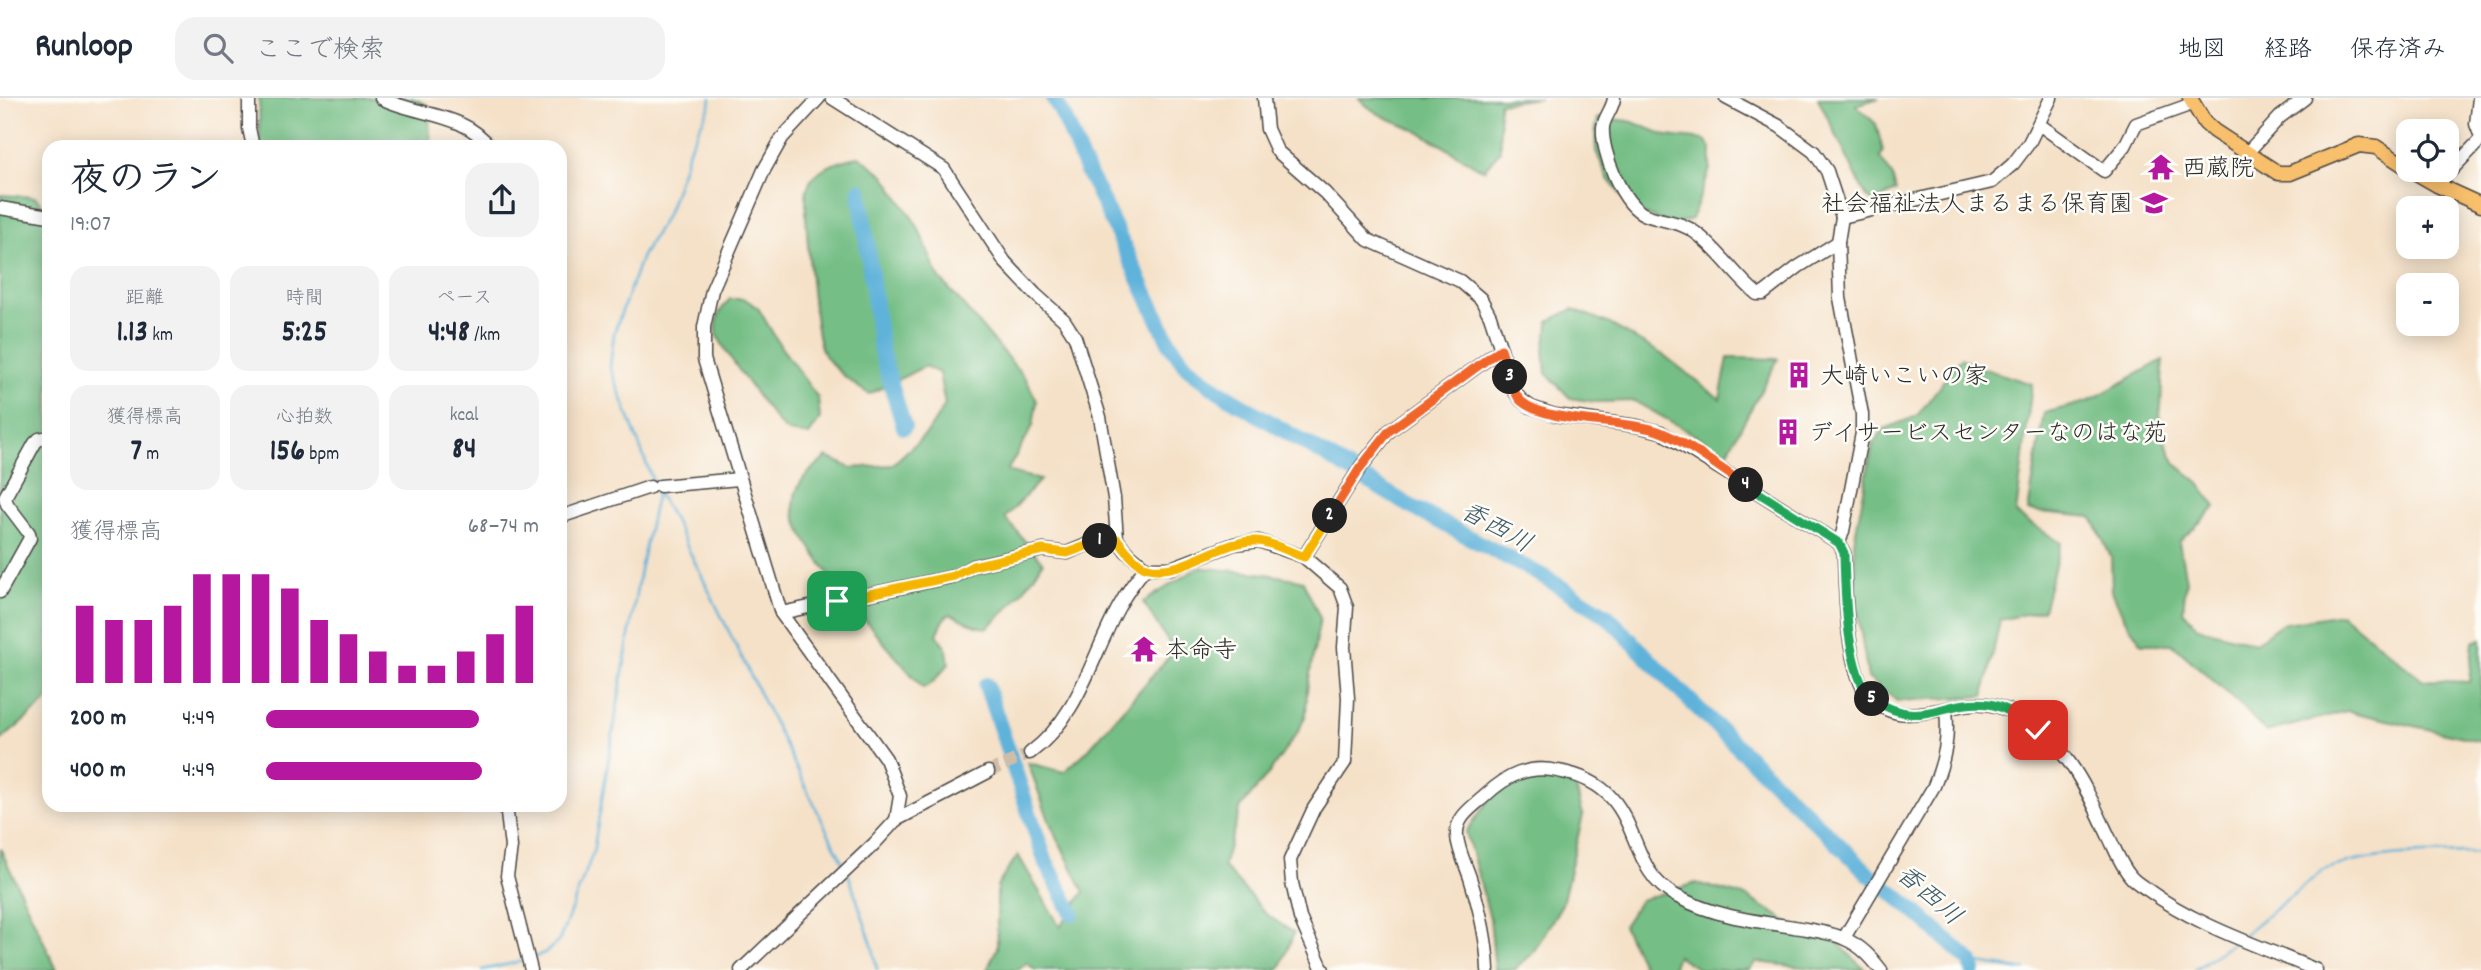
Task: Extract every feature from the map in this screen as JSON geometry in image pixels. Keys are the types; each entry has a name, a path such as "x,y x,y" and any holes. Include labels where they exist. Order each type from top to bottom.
{"main road":[{"path":"2191,101 2214,131 2269,168 2284,174 2298,171 2350,148 2367,145 2376,147 2396,160"},
{"path":"2432,182 2481,205"}],"street":[{"path":"249,98 252,140"},
{"path":"381,98 463,124 483,140"},
{"path":"819,98 775,148 712,290 704,327 704,359 781,613 886,760 900,796 896,820"},
{"path":"832,98 944,169 1005,262 1034,294 1064,320 1075,337 1100,417 1114,498 1117,539 1126,551 1146,568 1171,568 1234,544 1259,541 1304,557 1340,589 1347,607 1344,647 1348,711 1345,762 1314,808 1290,860 1300,918 1323,970"},
{"path":"1264,98 1267,129 1277,151 1325,193 1368,240 1460,281 1481,299 1515,392 1521,401 1555,415 1637,426 1661,432 1839,543 1844,553 1854,667 1870,698 1890,710 1922,715 1972,704 1992,705 2016,714 2038,730 2071,762 2131,878 2190,916 2316,970"},
{"path":"1614,98 1612,110 1603,122 1602,142 1621,188 1644,215 1677,222 1697,233 1757,294 1763,294 1798,267 1838,242"},
{"path":"1726,98 1779,126 1814,152 1827,170 1842,217 1838,242 1840,298 1862,414 1862,433 1839,543"},
{"path":"1842,217 1992,182 2012,164 2040,125 2051,98"},
{"path":"2247,153 2280,117 2305,98"},
{"path":"2437,185 2481,138 2476,124 2479,98"},
{"path":"2040,125 2104,171 2125,146 2136,124 2191,101"},
{"path":"0,208 42,215"},
{"path":"1304,557 1360,468 1389,431 1501,349"},
{"path":"0,592 30,538 5,497 34,443 42,438"},
{"path":"567,515 655,486 739,479"},
{"path":"781,613 954,576 973,566 1043,550 1067,553 1094,542 1117,539"},
{"path":"1030,753 1045,742 1073,703 1089,675 1108,626 1131,585 1146,568"},
{"path":"1844,938 1934,786 1944,760 1948,733 1946,710"},
{"path":"1488,970 1483,924 1456,835 1461,817 1498,784 1519,772 1540,769 1567,772 1605,790 1620,806 1652,874 1672,894 1717,914 1844,938 1867,952 1881,970"},
{"path":"741,970 896,820 988,772"},
{"path":"507,812 512,847 507,876 531,970"}],"green space":[{"path":"259,98 412,98 428,105 430,140 260,140"},
{"path":"1359,98 1540,98 1499,103 1500,151 1484,170 1421,133 1380,115"},
{"path":"1818,98 1879,98 1856,105 1876,124 1883,151 1880,158 1892,175 1896,191 1874,202 1866,196"},
{"path":"1598,118 1630,121 1667,136 1705,140 1711,148 1710,169 1692,219 1672,225 1633,210 1608,179 1596,151 1595,132"},
{"path":"859,156 884,175 918,227 938,276 1026,379 1037,401 1033,426 1007,471 1040,480 1005,518 1043,562 1018,597 987,628 976,626 951,614 946,616 937,634 947,650 949,664 932,683 923,688 828,573 798,525 794,509 799,485 808,473 827,457 851,468 892,465 928,432 945,405 939,373 925,366 869,394 837,369 822,350 810,270 807,189 810,181 822,170"},
{"path":"0,195 35,197 42,204 42,705 0,741"},
{"path":"730,299 745,299 758,308 781,347 818,398 820,419 809,435 789,432 781,426 720,340 717,333 718,319"},
{"path":"1573,309 1608,323 1665,356 1720,399 1728,358 1778,359 1727,453 1634,401 1596,402 1570,398 1546,373 1544,349 1549,321"},
{"path":"1961,358 1975,366 2032,384 2016,514 2061,543 2043,610 2000,620 1984,696 1897,701 1868,678 1856,601 1854,542 1873,443 1884,429 1917,416"},
{"path":"2163,360 2158,427 2176,464 2197,481 2216,507 2179,542 2186,581 2183,611 2197,627 2255,643 2281,624 2341,614 2423,680 2469,682 2473,642 2481,639 2481,741 2347,711 2266,732 2243,707 2172,644 2142,644 2124,618 2112,591 2111,557 2092,517 2028,511 2044,413 2087,402"},
{"path":"1199,567 1303,581 1320,618 1307,690 1306,714 1299,730 1270,772 1241,807 1223,866 1267,915 1294,933 1281,966 1278,970 1035,970 1027,963 1018,970 987,970 997,948 997,886 1018,855 1060,927 1084,892 1050,823 1028,763 1064,772 1087,751 1174,651 1143,602"},
{"path":"1537,769 1573,777 1583,815 1562,904 1532,954 1514,970 1495,970 1490,918 1466,832 1495,792"},
{"path":"0,848 57,970 0,970"},
{"path":"1696,883 1747,897 1795,926 1833,938 1865,970 1828,970 1756,962 1749,970 1701,970 1677,956 1671,970 1645,970 1623,926 1640,900"}],"waterway":[{"path":"711,98 710,106 691,144 668,212 642,256 614,333 610,367 657,492 675,522 845,867"},
{"name":"香西川","path":"1053,98 1065,118 1083,164 1170,344 1187,367 1220,392 1408,505 1546,578 1606,615 1683,694 1869,874 1971,962 1973,970"},
{"path":"860,190 881,351 904,427"},
{"path":"533,958 559,941 593,853 640,570 657,492"},
{"path":"986,685 1045,860 1072,913"},
{"path":"2243,935 2322,871 2379,857 2481,853"},
{"path":"848,873 873,948 877,970"},
{"path":"2195,970 2235,941"},
{"path":"482,970 523,961"},
{"path":"1971,962 2025,970"}],"tunnel":[{"path":"988,772 1030,753"}],"place":[{"name":"西蔵院","path":"2161,167"},
{"name":"社会福祉法人まるまる保育園","path":"2154,203"},
{"name":"大崎いこいの家","path":"1799,375"},
{"name":"デイサービスセンターなのはな苑","path":"1788,432"},
{"name":"本命寺","path":"1144,649"}],"route":[{"path":"837,601 954,576 973,566 1043,550 1067,553 1094,542 1117,539 1126,551 1146,568 1171,568 1234,544 1259,541 1304,557 1360,468 1389,431 1501,349 1515,392 1521,401 1531,407 1555,415 1637,426 1661,432 1839,543 1844,553 1854,667 1870,698 1890,710 1922,715 1972,704 1992,705 2016,714 2038,730"}]}
